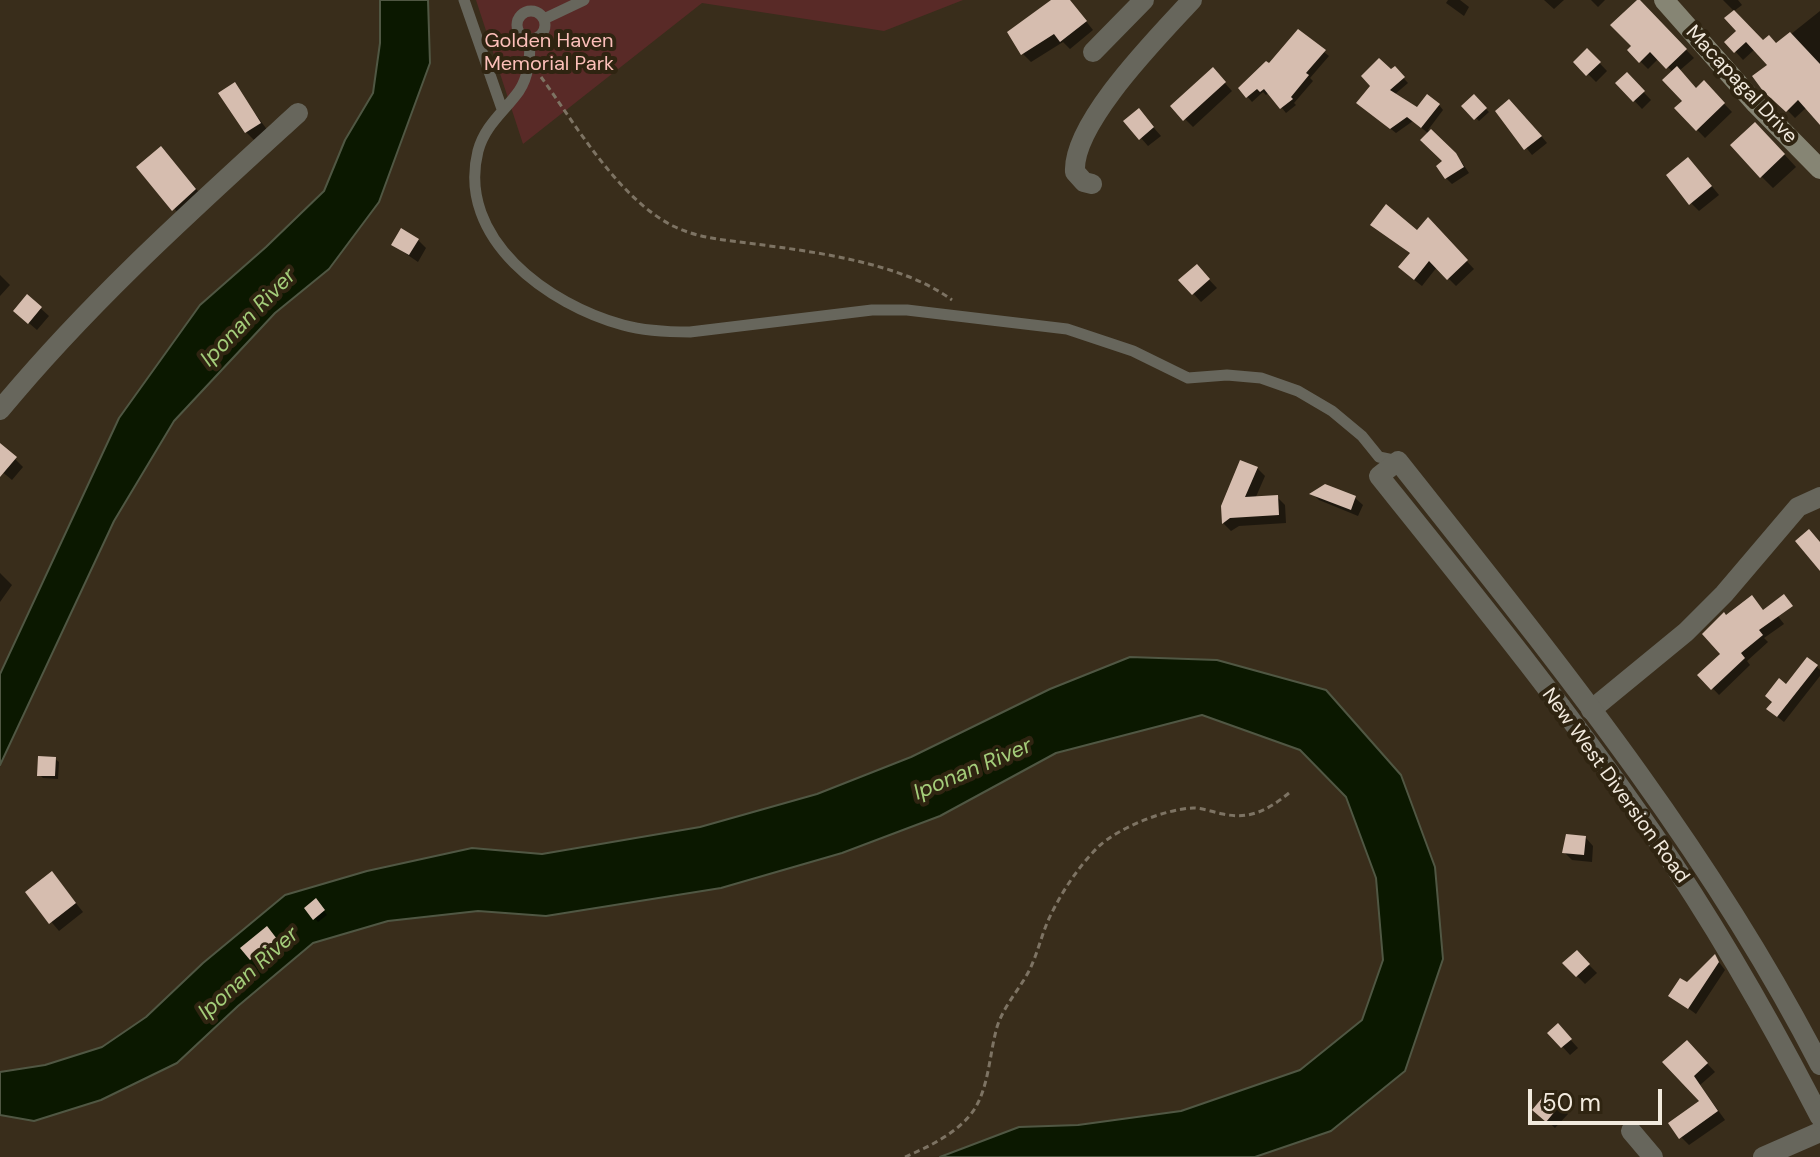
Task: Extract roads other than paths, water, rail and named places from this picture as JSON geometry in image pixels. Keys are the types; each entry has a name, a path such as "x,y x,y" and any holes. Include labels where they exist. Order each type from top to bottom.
{"main road":[{"name":"Macapagal Drive","path":"1664,0 1756,104 1820,169"}],"street":[{"path":"1093,52 1144,0"},
{"path":"1092,184 1084,182 1075,172 1083,134 1100,108 1192,0"},
{"path":"0,410 107,291 298,113"},
{"name":"New West Diversion Road","path":"1385,464 1517,610 1673,820 1768,971 1820,1065"},
{"name":"New West Diversion Road","path":"1385,464 1497,625 1653,833 1747,984 1820,1117"},
{"path":"1591,710 1686,632 1724,594 1798,507 1820,497"},
{"path":"1631,1131 1653,1157"},
{"path":"1763,1157 1820,1132"}],"lane":[{"path":"464,0 502,109"},
{"path":"544,19 584,0"},
{"path":"530,39 519,32 519,18 525,12 534,11 544,19"},
{"path":"530,39 543,33 544,19"},
{"path":"530,39 530,61 519,91 489,126 479,150 474,176 488,230 514,265 543,289 581,311 624,326 660,332 690,332 872,310 970,315 1067,329 1133,351 1188,378 1227,375 1261,378 1298,391 1332,411 1362,436 1385,464"}],"water":[{"name":"Iponan River","path":"380,0 428,0 430,63 379,202 329,269 275,313 174,421 114,521 0,765 0,674 119,418 200,305 324,191 345,140 373,93 380,43"},
{"name":"Iponan River","path":"1130,657 1217,660 1326,690 1401,775 1435,867 1443,959 1405,1071 1331,1131 1255,1157 940,1157 1019,1127 1078,1125 1181,1111 1300,1070 1362,1020 1383,960 1376,878 1346,797 1300,750 1202,715 1056,753 940,816 842,853 721,888 546,916 478,911 388,921 313,943 177,1063 101,1100 34,1121 0,1115 0,1072 45,1065 102,1047 146,1017 203,963 285,895 367,871 472,848 542,854 700,827 817,794 911,757 1050,689"}],"park label":[{"name":"Golden Haven Memorial Park","path":"549,54"}]}
